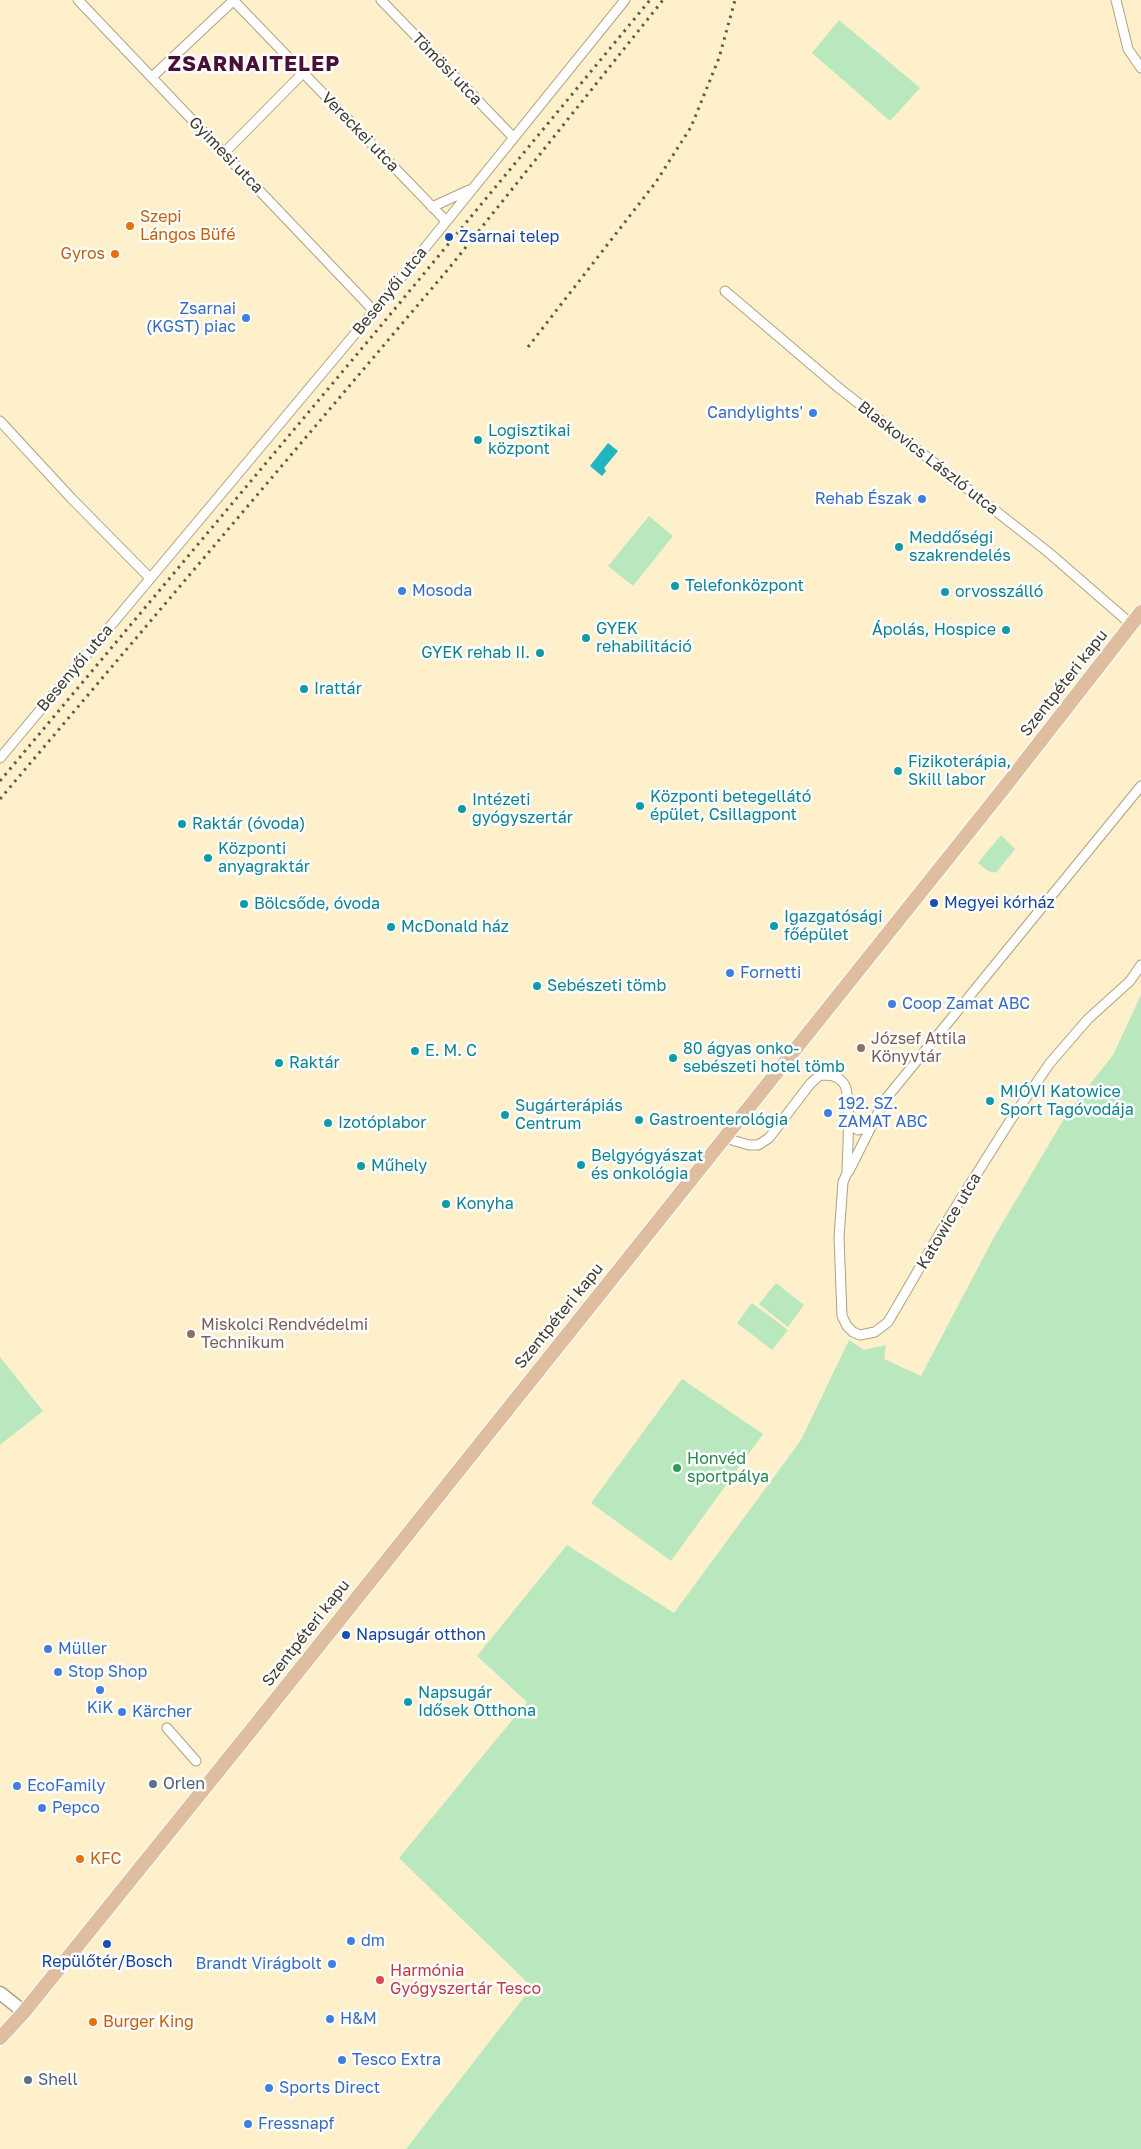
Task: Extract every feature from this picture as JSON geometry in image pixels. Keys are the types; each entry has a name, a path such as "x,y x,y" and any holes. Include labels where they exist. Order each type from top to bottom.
{"main road":[{"name":"Szentpéteri kapu","path":"0,2038 24,2012 253,1728 1004,788 1141,612"}],"street":[{"name":"Gyimesi utca","path":"78,0 374,311"},
{"path":"152,77 234,0"},
{"name":"Vereckei utca","path":"234,0 446,221"},
{"name":"Tömösi utca","path":"381,0 513,137"},
{"name":"Besenyői utca","path":"0,758 374,311 625,0"},
{"path":"1116,0 1128,49 1141,68"},
{"path":"224,153 304,73"},
{"path":"432,207 471,189"},
{"name":"Blaskovics László utca","path":"725,291 840,388 1048,552 1131,624"},
{"path":"0,421 72,499 150,578"},
{"name":"Katowice utca","path":"1141,786 884,1101 843,1182 839,1237 842,1316 847,1326 853,1332 860,1336 867,1335 882,1328 894,1315 947,1221 1010,1121 1050,1063 1088,1019 1130,981 1141,966"},
{"name":"Katowice utca","path":"725,1138 749,1145 758,1145 769,1138 810,1084 820,1075 835,1076 844,1084 848,1101 848,1173"},
{"path":"847,1117 851,1125 858,1130 871,1126"},
{"path":"167,1728 196,1761"},
{"path":"0,1993 24,2012"}],"green space":[{"path":"839,20 920,88 890,121 812,53"},
{"path":"649,516 673,536 633,586 608,566"},
{"path":"1001,835 1015,849 996,873 988,871 978,863"},
{"path":"1141,995 1141,2149 406,2149 532,1987 399,1858 527,1702 477,1656 567,1545 674,1613 801,1440 849,1340 864,1350 886,1345 884,1359 921,1376 993,1239 1068,1112 1113,1055"},
{"path":"776,1283 804,1305 788,1327 759,1304"},
{"path":"752,1303 788,1330 772,1350 737,1323"},
{"path":"0,1357 43,1411 0,1445"},
{"name":"Honvéd sportpálya","path":"682,1379 763,1434 671,1561 591,1503"}],"water":[{"path":"608,443 618,451 604,468 606,471 602,476 590,466"}],"railway":[{"path":"0,781 379,328 650,0"},
{"path":"0,799 450,267 663,0"},
{"path":"528,347 656,182 691,127 719,58 735,0"}],"place":[{"name":"Szepi Lángos Büfé","path":"130,226"},
{"name":"Zsarnai telep","path":"449,237"},
{"name":"Gyros","path":"115,254"},
{"name":"Zsarnai (KGST) piac","path":"246,318"},
{"name":"Candylights'","path":"813,413"},
{"name":"Logisztikai központ","path":"478,440"},
{"name":"Rehab Észak","path":"922,499"},
{"name":"Meddőségi szakrendelés","path":"899,547"},
{"name":"Telefonközpont","path":"675,586"},
{"name":"Mosoda","path":"402,591"},
{"name":"orvosszálló","path":"945,592"},
{"name":"Ápolás, Hospice","path":"1006,630"},
{"name":"GYEK rehabilitáció","path":"586,638"},
{"name":"GYEK rehab II.","path":"540,653"},
{"name":"Irattár","path":"304,689"},
{"name":"Fizikoterápia, Skill labor","path":"898,771"},
{"name":"Központi betegellátó épület, Csillagpont","path":"640,806"},
{"name":"Intézeti gyógyszertár","path":"462,809"},
{"name":"Raktár (óvoda)","path":"182,824"},
{"name":"Központi anyagraktár","path":"208,858"},
{"name":"Megyei kórház","path":"934,903"},
{"name":"Bölcsőde, óvoda","path":"244,904"},
{"name":"Igazgatósági főépület","path":"774,926"},
{"name":"McDonald ház","path":"391,927"},
{"name":"Fornetti","path":"730,973"},
{"name":"Sebészeti tömb","path":"537,986"},
{"name":"Coop Zamat ABC","path":"892,1004"},
{"name":"József Attila Könyvtár","path":"861,1048"},
{"name":"E. M. C","path":"415,1051"},
{"name":"80 ágyas onko- sebészeti hotel tömb","path":"673,1058"},
{"name":"Raktár","path":"279,1063"},
{"name":"MIÓVI Katowice Sport Tagóvodája","path":"990,1101"},
{"name":"192. SZ. ZAMAT ABC","path":"828,1113"},
{"name":"Sugárterápiás Centrum","path":"505,1115"},
{"name":"Gastroenterológia","path":"639,1120"},
{"name":"Izotóplabor","path":"328,1123"},
{"name":"Belgyógyászat és onkológia","path":"581,1165"},
{"name":"Műhely","path":"361,1166"},
{"name":"Konyha","path":"446,1204"},
{"name":"Miskolci Rendvédelmi Technikum","path":"191,1334"},
{"name":"Honvéd sportpálya","path":"677,1468"},
{"name":"Napsugár otthon","path":"346,1635"},
{"name":"Müller","path":"48,1649"},
{"name":"Stop Shop","path":"58,1672"},
{"name":"KiK","path":"100,1690"},
{"name":"Napsugár Idősek Otthona","path":"408,1702"},
{"name":"Kärcher","path":"122,1712"},
{"name":"Orlen","path":"153,1784"},
{"name":"EcoFamily","path":"17,1786"},
{"name":"Pepco","path":"42,1808"},
{"name":"KFC","path":"80,1859"},
{"name":"dm","path":"351,1941"},
{"name":"Repülőtér/Bosch","path":"107,1944"},
{"name":"Brandt Virágbolt","path":"332,1964"},
{"name":"Harmónia Gyógyszertár Tesco","path":"380,1980"},
{"name":"H&M","path":"330,2019"},
{"name":"Burger King","path":"93,2022"},
{"name":"Tesco Extra","path":"342,2060"},
{"name":"Shell","path":"28,2080"},
{"name":"Sports Direct","path":"269,2088"},
{"name":"Fressnapf","path":"248,2124"}],"district":[{"name":"ZSARNAITELEP","path":"254,64"}]}
